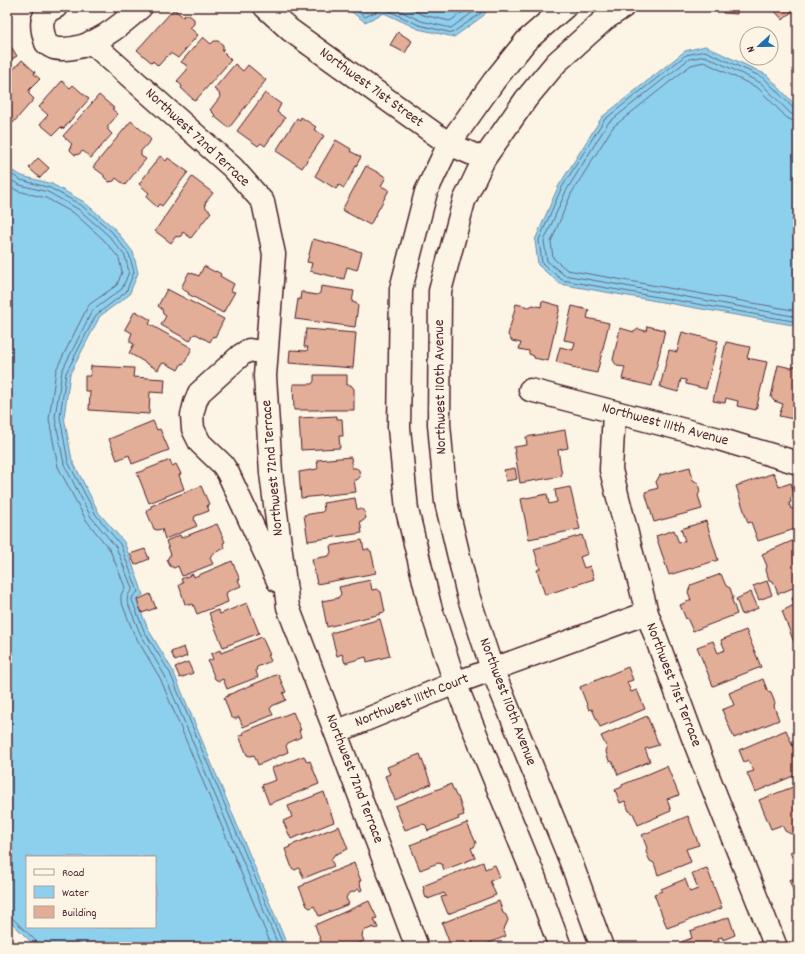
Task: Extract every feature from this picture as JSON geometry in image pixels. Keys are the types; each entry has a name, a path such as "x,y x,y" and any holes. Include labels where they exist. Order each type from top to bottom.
{"street":[{"path":"56,7 49,10 44,17 42,30 46,43 55,48 68,49 87,44 102,37 130,18 141,7"},
{"name":"Northwest 71st Street","path":"265,7 290,30 449,144 484,159"},
{"path":"560,947 534,876 455,683 430,606 407,510 399,428 401,289 426,192 449,144 494,81 526,42 565,7"},
{"name":"Northwest 110th Avenue","path":"602,947 572,862 492,669 468,595 446,502 439,424 440,291 464,201 484,159 526,99 556,63 605,19 623,7"},
{"name":"Northwest 72nd Terrace","path":"91,42 233,168 263,202 274,254 265,376 271,473 288,607 417,947"},
{"path":"266,353 250,350 241,355 199,393 194,403 192,415 193,429 200,443 223,464 228,473 288,601"},
{"name":"Northwest 111th Avenue","path":"530,390 719,439 798,463"},
{"name":"Northwest 71st Terrace","path":"614,412 611,470 646,613 696,745 776,947"},
{"name":"Northwest 111th Court","path":"336,732 455,683 646,613"}],"water":[{"path":"345,7 490,7 483,16 454,37 418,29 384,13 365,22"},
{"path":"705,46 739,62 739,66 748,66 767,75 798,108 798,326 560,284 538,265 535,240 558,187 602,117 685,51"},
{"path":"7,168 22,176 52,184 84,202 114,228 133,252 138,273 129,295 100,316 70,374 64,417 72,460 99,513 124,542 143,595 136,599 148,629 173,671 288,947 36,947 7,918"}],"building":[{"path":"7,7 11,7 9,23 7,23"},
{"path":"723,7 737,7 737,14 723,13"},
{"path":"771,7 797,7 783,20"},
{"path":"174,9 183,17 185,15 189,15 194,19 194,24 190,28 198,35 178,58 172,54 169,54 158,66 153,61 152,63 137,50"},
{"path":"398,32 412,41 405,53 390,45"},
{"path":"203,37 211,44 214,41 218,41 223,45 222,51 231,60 195,101 181,88 182,86 177,81 187,70 186,65 181,62"},
{"path":"7,40 17,56 7,62"},
{"path":"22,60 40,79 29,90 29,94 34,99 13,123 7,118 7,76"},
{"path":"235,64 243,71 248,65 266,80 229,128 214,116 215,115 210,110 220,97 219,93 214,89"},
{"path":"62,81 70,88 73,85 89,99 63,129 61,127 53,135 40,124 48,115 39,107"},
{"path":"265,93 281,104 277,112 285,118 265,146 261,143 258,146 237,131"},
{"path":"99,95 114,108 112,109 118,114 108,126 108,130 112,134 91,158 83,151 75,155 70,150 72,144 63,136"},
{"path":"301,117 316,127 314,129 324,136 302,168 276,151 297,118 300,120"},
{"path":"131,121 151,140 141,151 141,156 146,159 125,185 116,178 114,181 109,182 104,175 93,167"},
{"path":"336,140 351,149 350,151 361,157 344,188 339,185 336,189 315,176"},
{"path":"160,156 166,161 168,158 188,172 162,206 159,204 157,207 146,197 149,193 139,184"},
{"path":"38,158 49,168 40,178 29,168"},
{"path":"366,166 386,177 381,186 389,190 370,225 342,210"},
{"path":"192,177 213,193 205,203 206,208 211,212 191,238 183,232 181,236 176,236 171,243 155,231"},
{"path":"313,239 362,252 357,270 347,267 344,279 310,271 312,263 307,262"},
{"path":"204,266 221,274 220,276 234,284 231,291 235,292 223,313 188,294 189,293 181,288 189,272 199,276"},
{"path":"321,286 354,291 352,302 356,303 358,306 355,327 295,319 298,299 300,300 301,292 317,295 320,293"},
{"path":"167,289 224,319 215,337 213,336 210,342 196,334 193,335 190,341 161,325 166,316 163,314 162,309 158,306"},
{"path":"542,301 560,306 548,361 534,358 534,356 529,354 529,351 519,349 521,343 512,341 508,335 516,304 529,307 533,305 541,307"},
{"path":"572,306 589,310 587,318 609,323 597,373 572,368 572,366 556,362 560,347 573,350 575,342 564,340"},
{"path":"135,311 151,320 149,324 192,348 184,364 182,363 178,370 165,363 161,364 158,370 129,353 134,344 130,342 132,333 125,329"},
{"path":"647,326 665,330 652,386 622,379 625,367 617,366 613,360 620,328 634,332 638,329 646,331"},
{"path":"306,329 356,333 353,368 289,363 290,350 307,351 308,347 304,347"},
{"path":"682,332 718,341 706,389 686,384 686,380 681,379 678,392 660,387 669,350 677,352"},
{"path":"726,342 750,347 747,358 767,362 756,410 737,406 738,401 726,398 725,403 713,401"},
{"path":"778,365 791,368 795,366 798,367 798,420 779,416 783,404 774,401 771,397"},
{"path":"91,366 134,368 133,377 165,379 164,393 150,392 149,414 89,410 90,391 85,391 85,376 90,376"},
{"path":"314,375 347,375 347,385 351,385 354,389 354,410 294,410 293,384 312,384 314,381"},
{"path":"337,416 337,419 342,419 343,436 339,436 340,448 301,450 299,418"},
{"path":"153,421 157,430 160,429 169,450 132,464 129,455 117,460 109,439"},
{"path":"565,430 568,448 558,450 562,476 520,483 514,447 527,445 526,437"},
{"path":"351,457 352,468 359,470 360,477 357,480 354,480 356,492 301,498 299,472 317,469 317,460"},
{"path":"170,460 172,466 176,464 181,474 179,475 184,489 149,503 137,473"},
{"path":"690,467 693,480 698,483 700,492 698,495 702,509 654,522 645,492 658,488 656,482 660,475"},
{"path":"515,468 517,479 506,481 504,470"},
{"path":"774,473 779,487 791,483 795,496 790,498 791,502 789,503 791,509 798,507 798,528 758,541 751,522 748,523 736,486"},
{"path":"201,486 209,504 207,505 209,511 195,516 194,520 197,526 165,539 162,529 154,529 146,510 151,508 151,506"},
{"path":"570,487 580,529 529,539 521,499 547,494 549,504 557,502 555,490"},
{"path":"355,498 357,509 364,511 366,518 363,521 360,521 362,533 308,541 304,515 322,512 324,510 323,503"},
{"path":"706,521 718,560 669,575 656,536 674,530 679,543 685,541 681,529"},
{"path":"217,524 225,542 223,543 225,548 212,554 210,558 213,564 182,576 178,566 174,568 170,566 167,560 171,555 166,541 180,535 181,538"},
{"path":"582,535 588,554 580,557 584,568 590,566 594,579 545,595 537,570 540,569 534,549"},
{"path":"362,540 364,550 367,549 371,551 376,573 317,584 312,559 329,556 331,552 330,546"},
{"path":"792,541 798,545 798,586 778,594 773,581 769,580 766,570 767,566 762,554"},
{"path":"145,549 149,559 135,565 130,554"},
{"path":"232,561 241,586 227,592 226,595 228,602 197,614 193,604 185,604 179,585 183,583 181,579 193,574 194,577"},
{"path":"721,574 726,586 730,588 737,614 693,631 680,605 691,600 688,592 691,585"},
{"path":"370,580 372,590 377,589 381,592 385,612 327,627 322,601 338,598 341,594 339,587"},
{"path":"767,581 772,595 759,600 753,586"},
{"path":"751,592 758,608 742,615 736,599"},
{"path":"150,594 156,608 142,613 137,600"},
{"path":"798,596 798,644 795,645 782,611 794,605 792,598"},
{"path":"247,603 259,633 223,647 209,613 218,610 220,614"},
{"path":"380,619 390,656 367,662 366,657 345,663 342,654 337,656 331,633"},
{"path":"746,630 761,667 713,686 697,647 713,641 718,653 725,650 721,640"},
{"path":"262,637 271,661 257,667 256,671 258,677 227,689 223,679 219,681 215,679 208,661 213,659 211,654 220,650 221,653"},
{"path":"184,647 187,656 175,661 171,652"},
{"path":"188,662 193,673 180,678 175,667"},
{"path":"628,667 633,680 627,682 631,692 637,690 645,709 600,727 592,709 589,710 580,687"},
{"path":"278,674 286,692 283,693 286,700 272,706 270,709 273,715 243,727 239,717 235,719 231,717 224,698"},
{"path":"763,679 768,692 771,693 775,703 774,706 779,720 734,738 722,710 734,705 729,693"},
{"path":"293,712 301,730 299,730 301,737 288,743 286,746 288,752 258,765 254,755 247,755 239,736 244,734 243,732"},
{"path":"647,716 659,745 645,749 650,761 618,775 613,762 609,761 606,752 607,748 601,736"},
{"path":"786,730 796,753 793,754 798,766 798,774 755,792 747,773 754,771 748,760 744,762 739,750"},
{"path":"420,754 431,784 395,800 385,776 390,774 387,767"},
{"path":"304,756 307,762 310,761 319,784 269,804 262,785 276,780 272,768"},
{"path":"667,766 679,795 667,799 671,811 638,825 633,813 629,811 625,801 620,803 615,790 622,787 622,785"},
{"path":"451,784 456,796 458,797 464,815 458,817 459,819 428,831 426,825 422,824 405,830 395,806"},
{"path":"798,785 798,832 791,834 785,831 782,825 771,829 759,800"},
{"path":"324,792 334,822 291,839 283,821 292,817 288,806"},
{"path":"688,816 699,845 686,849 691,862 658,875 654,863 650,861 646,852 647,848 642,835"},
{"path":"467,823 476,843 474,847 471,848 475,858 444,870 442,864 438,863 420,870 410,845"},
{"path":"339,826 348,849 334,855 331,860 334,866 304,878 299,868 295,870 292,868 285,849"},
{"path":"798,849 798,871 797,871 790,852"},
{"path":"483,862 485,869 495,865 500,877 490,881 496,895 448,914 441,897 446,896 444,893 428,899 428,897 426,898 423,886"},
{"path":"354,863 361,881 359,881 362,890 360,891 359,889 348,894 346,898 349,904 319,916 314,906 310,908 307,906 299,887"},
{"path":"707,868 722,908 667,928 654,894 662,891 661,889 685,879 690,892 698,889 692,873"},
{"path":"798,877 798,897 796,897 789,880"},
{"path":"369,901 377,918 374,919 378,928 375,929 374,927 363,931 362,936 364,941 350,947 331,947 330,944 322,944 315,925"},
{"path":"499,901 503,913 506,915 508,920 503,929 506,936 480,947 475,947 474,943 469,941 455,947 451,947 442,923"},
{"path":"729,917 735,935 723,940 722,937 718,938 721,946 726,944 727,947 682,947 681,942 692,938 690,931"}]}
